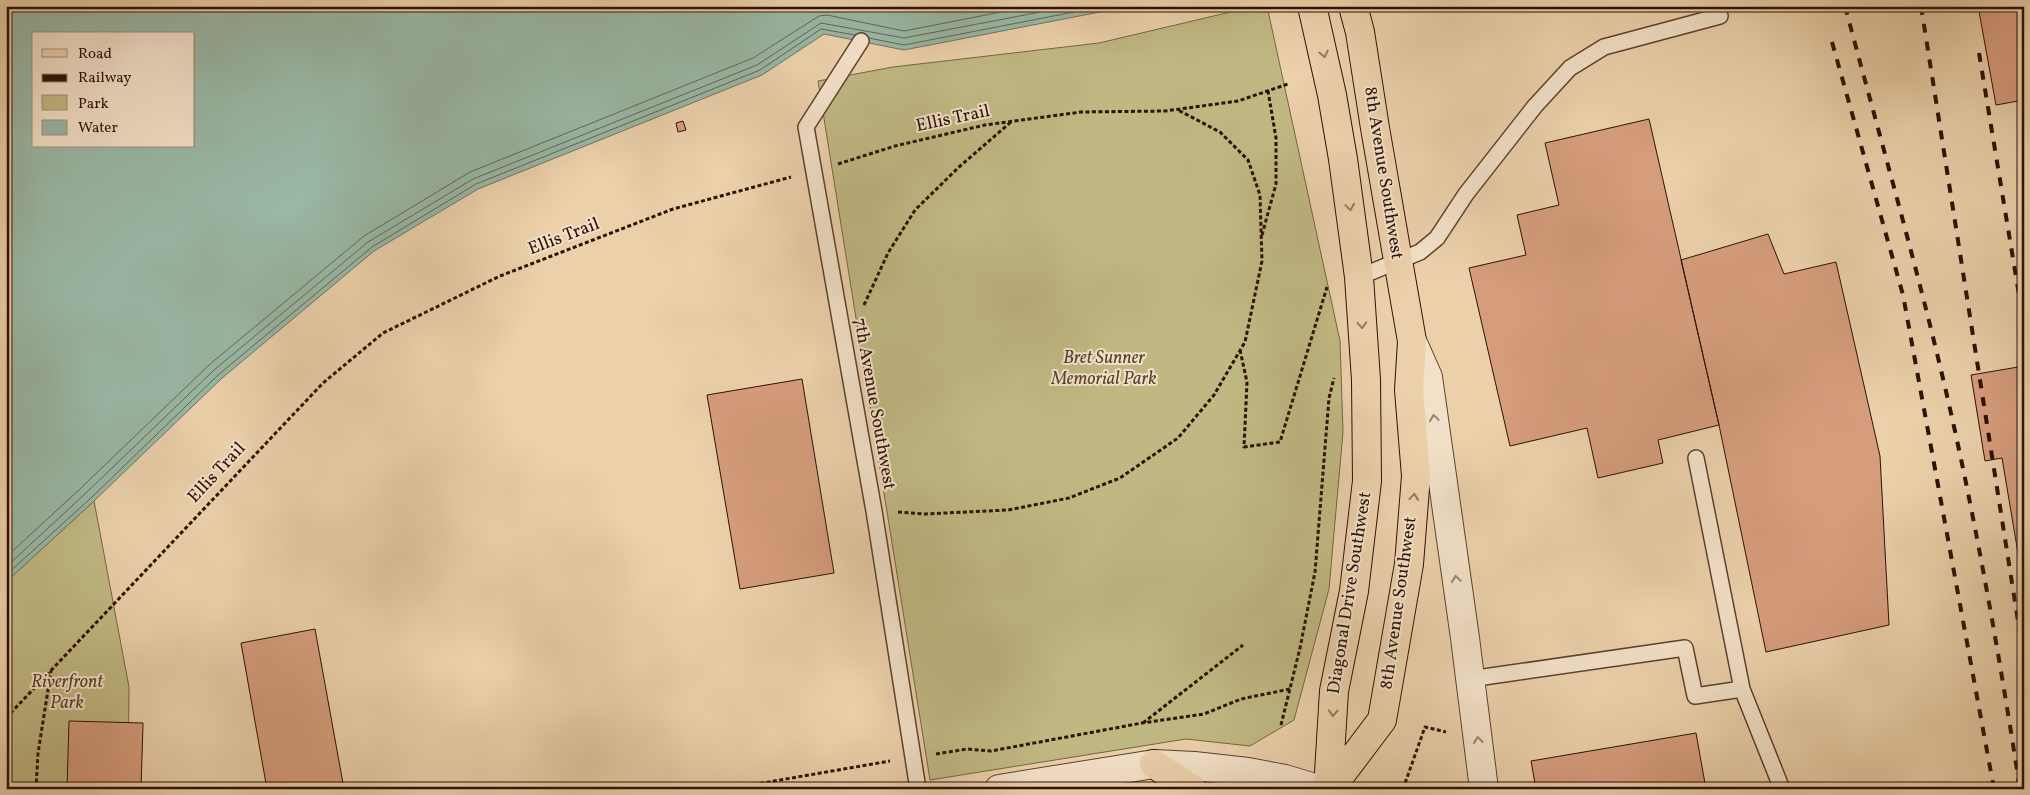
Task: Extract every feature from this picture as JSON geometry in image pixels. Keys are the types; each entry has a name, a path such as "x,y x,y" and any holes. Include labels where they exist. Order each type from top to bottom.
{"main road":[{"path":"1312,6 1332,95 1359,277"},
{"name":"8th Avenue Southwest","path":"1329,789 1382,720 1409,564 1415,486 1409,390 1412,341 1397,261 1360,32 1353,6"},
{"name":"Diagonal Drive Southwest","path":"1329,789 1334,690 1354,591 1367,481 1366,380 1359,277"},
{"path":"1154,764 1192,789"}],"street":[{"name":"8th Avenue Southwest","path":"1412,341 1428,378 1484,789"},
{"path":"999,789 1101,781 1154,764 1248,772 1285,779 1318,789"}],"lane":[{"path":"1359,277 1420,252 1436,238 1466,194 1535,106 1570,68 1604,47 1720,16"},
{"name":"7th Avenue Southwest","path":"861,41 806,127 874,511 918,789"},
{"path":"1696,458 1742,689 1782,789"},
{"path":"1470,679 1685,648 1694,696 1742,689"}],"path":[{"name":"Ellis Trail","path":"6,718 323,382 384,333 500,276 673,209 813,171 895,146 985,125 1082,112 1165,111 1238,101 1288,84"},
{"path":"1261,239 1276,184 1276,138 1268,91"},
{"path":"874,511 925,514 1008,510 1070,498 1120,478 1178,438 1214,395 1245,342 1262,261 1260,195 1248,160 1220,132 1177,110"},
{"path":"844,344 888,253 915,210 959,167 1011,122"},
{"path":"1240,349 1247,382 1244,447 1280,442 1330,279"},
{"path":"1281,725 1315,572 1329,398 1334,375"},
{"path":"1142,723 1243,645"},
{"path":"36,789 38,753 51,670"},
{"path":"1068,736 1204,714 1241,699 1290,689"},
{"path":"1403,789 1425,727"}],"green space":[{"name":"Bret Sunner Memorial Park","path":"1256,6 1267,6 1340,341 1343,432 1329,589 1294,720 1250,746 1186,739 930,780 818,81 893,67 1099,43"},
{"name":"Riverfront Park","path":"94,501 129,687 128,789 6,789 6,582"}],"water":[{"path":"6,6 1131,6 904,50 824,34 762,75 478,189 374,251 221,379 94,501 6,582"}],"building":[{"path":"1978,6 2024,6 2024,100 1996,105"},
{"path":"1649,119 1719,425 1658,440 1663,463 1598,478 1587,428 1510,446 1469,268 1526,255 1517,215 1559,205 1545,143"},
{"path":"683,121 686,130 678,132 676,123"},
{"path":"1768,234 1784,274 1836,262 1880,456 1889,625 1766,652 1719,425 1681,260"},
{"path":"2024,366 2024,558 2019,559 2002,458 1985,461 1971,375"},
{"path":"802,379 834,573 740,589 707,395"},
{"path":"315,629 344,789 267,789 241,643"},
{"path":"69,721 143,723 141,789 67,789"},
{"path":"1696,733 1706,789 1536,789 1531,761"}],"railway":[{"path":"1845,6 1921,289 1948,402 1985,582 2020,789"},
{"path":"1921,6 2024,659"},
{"path":"1832,42 1903,295 1994,789"},
{"path":"1979,53 2024,325"}]}
